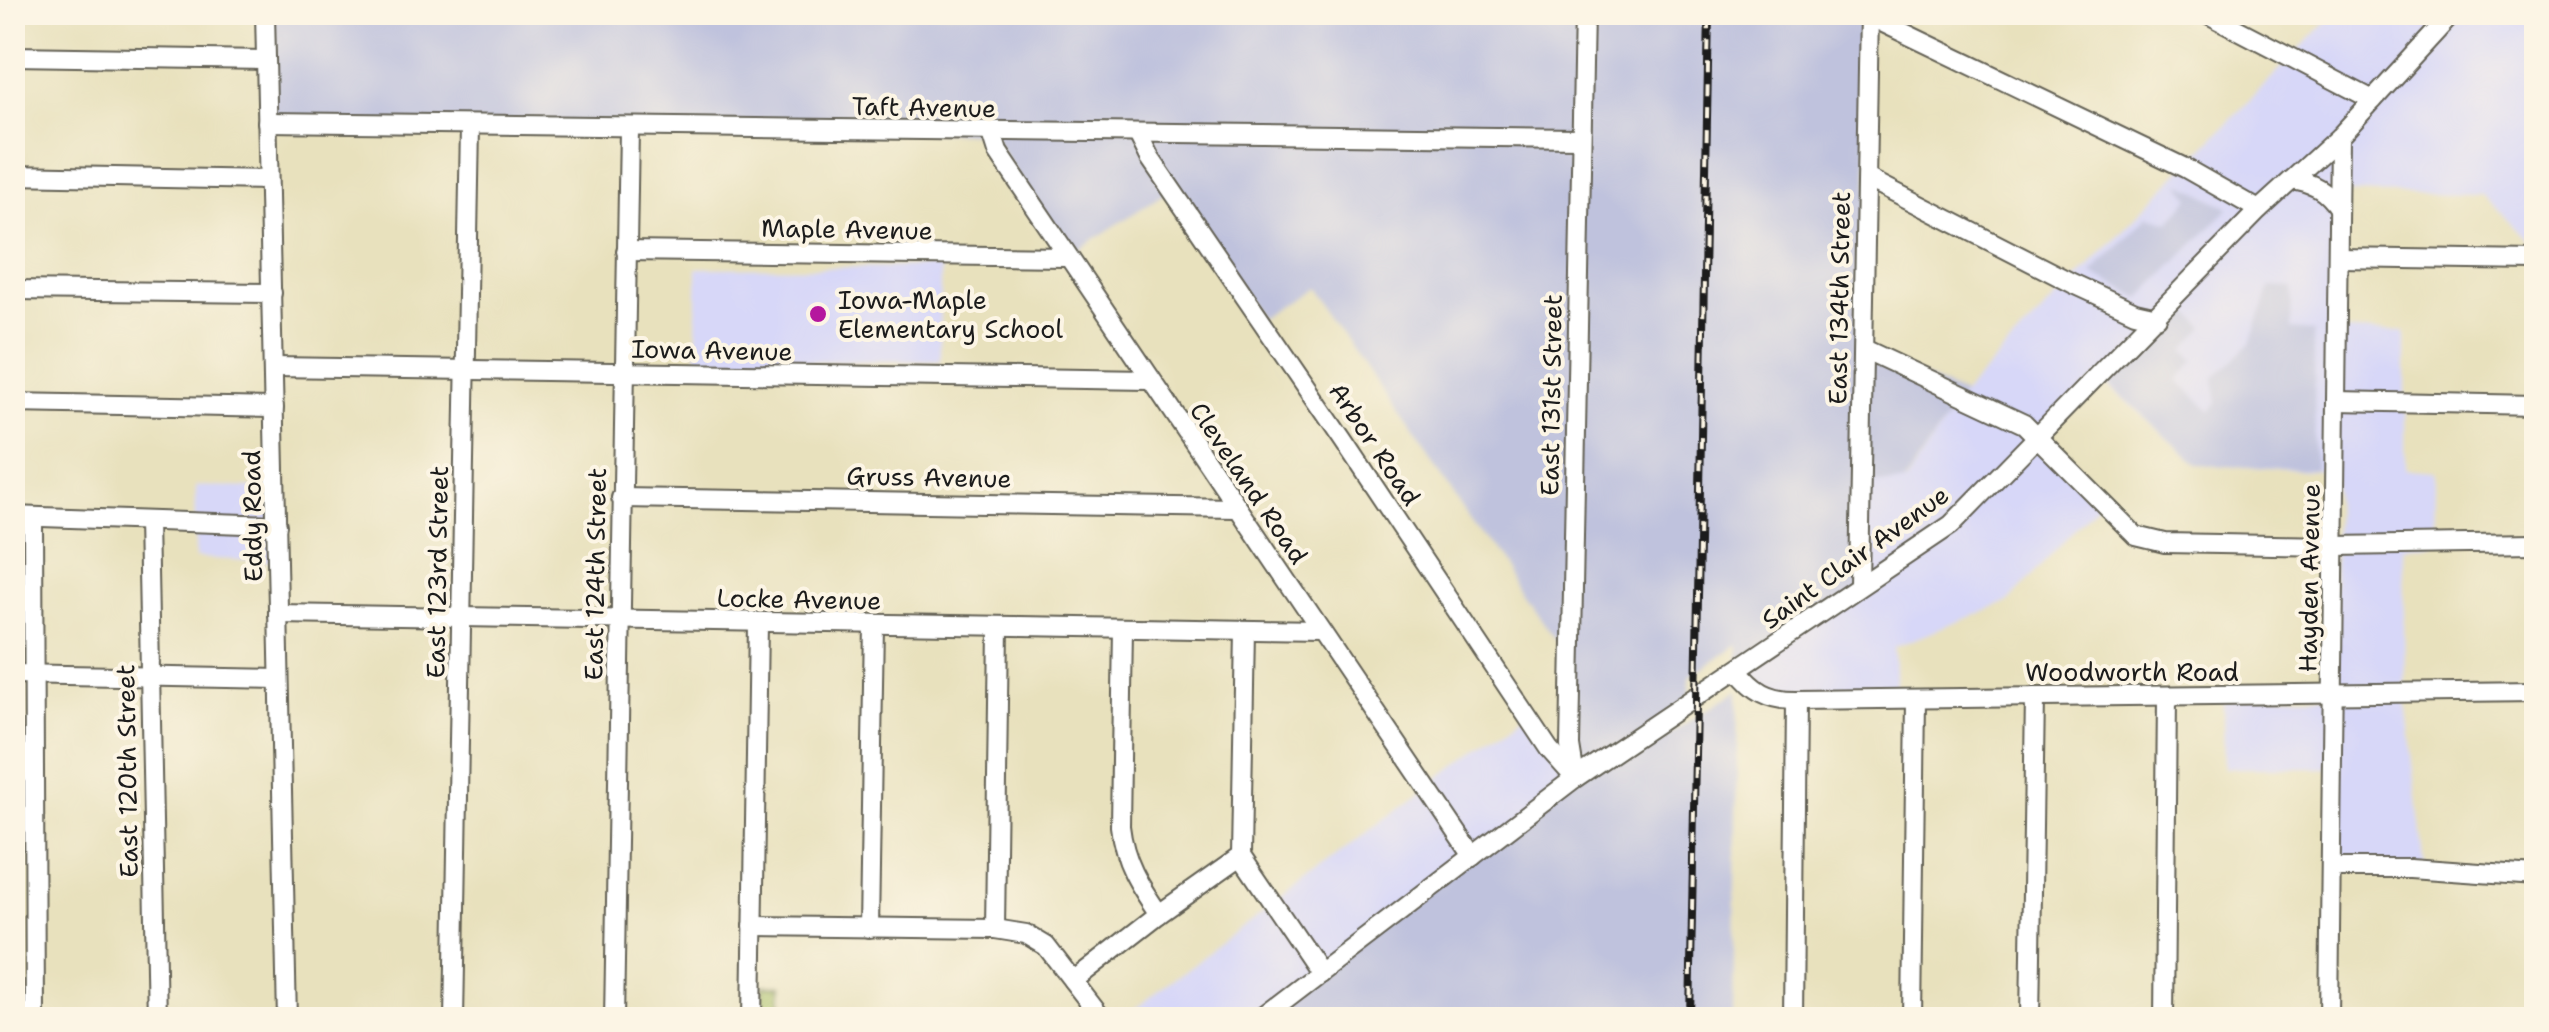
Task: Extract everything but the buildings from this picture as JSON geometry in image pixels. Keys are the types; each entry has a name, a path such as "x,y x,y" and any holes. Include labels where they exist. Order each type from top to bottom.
{"street":[{"name":"Eddy Road","path":"265,12 287,1020"},
{"name":"East 131st Street","path":"1575,778 1570,746 1584,12"},
{"path":"2204,12 2373,100"},
{"name":"Saint Clair Avenue","path":"1258,1020 1575,778 1950,525 2260,210 2338,137 2454,12"},
{"path":"1870,14 2185,168 2260,210"},
{"name":"East 134th Street","path":"1860,585 1870,14"},
{"path":"12,56 266,60"},
{"name":"Taft Avenue","path":"267,122 1581,138"},
{"name":"East 123rd Street","path":"454,1020 470,126"},
{"name":"East 124th Street","path":"614,1020 628,129"},
{"name":"Cleveland Road","path":"992,133 998,152 1067,257 1474,856"},
{"name":"Arbor Road","path":"1138,134 1160,173 1549,749 1575,778"},
{"name":"Hayden Avenue","path":"2329,1020 2338,137"},
{"path":"12,175 268,180"},
{"path":"1866,178 2072,283 2135,312 2157,317"},
{"path":"2292,180 2308,182 2325,191 2338,208"},
{"name":"Maple Avenue","path":"626,251 1067,257"},
{"path":"2338,258 2536,261"},
{"path":"12,290 272,293"},
{"path":"1864,348 2024,424 2136,536 2165,543 2334,546 2536,543"},
{"name":"Iowa Avenue","path":"274,367 1149,380"},
{"path":"2336,401 2536,405"},
{"path":"12,403 274,408"},
{"name":"Gruss Avenue","path":"622,498 1236,508"},
{"path":"12,516 278,526"},
{"path":"34,517 35,1020"},
{"name":"East 120th Street","path":"147,521 157,1020"},
{"name":"Locke Avenue","path":"278,614 1320,631"},
{"path":"752,1020 758,623"},
{"path":"869,928 874,624"},
{"path":"994,929 998,627"},
{"path":"1123,628 1123,852 1134,877 1159,914"},
{"path":"1245,630 1241,856 1320,972"},
{"name":"Woodworth Road","path":"1738,670 1759,692 1771,698 1796,700 2536,692"},
{"path":"12,674 278,678"},
{"path":"2164,1020 2167,697"},
{"path":"2030,1020 2035,698"},
{"path":"1912,1020 1916,699"},
{"path":"1793,1020 1796,700"},
{"path":"1074,981 1241,856"},
{"path":"2331,868 2410,868 2536,877"},
{"path":"754,926 994,929 1026,934 1046,946 1103,1020"}],"shaded area":[{"path":"265,13 1869,13 1864,348 1962,395 1904,483 1861,483 1859,585 1738,670 1738,644 1690,676 1689,703 1650,728 1654,744 1738,690 1733,1019 1258,1019 1574,778 1571,664 1310,287 1260,319 1171,189 1067,257 991,133 267,122"},
{"path":"2335,13 2536,13 2536,245 2482,195 2339,193 2337,331 2405,332 2405,469 2436,471 2435,544 2403,546 2405,693 2425,869 2331,868 2331,768 2224,768 2223,696 2333,695 2335,471 2198,465 2098,376 2037,437 2100,501 2008,602 1894,647 1896,699 1796,700 1738,670 1861,482 1905,483 1962,395"},
{"path":"2180,182 2229,208 2141,298 2091,273 2148,215 2170,222 2191,198"},
{"name":"Iowa-Maple Elementary School","path":"940,267 940,361 697,362 697,268"},
{"path":"2270,287 2293,288 2292,329 2314,331 2315,469 2198,465 2110,385 2190,313 2205,328 2185,350 2195,360 2178,381 2211,411 2218,402 2214,378 2251,343"},
{"path":"196,486 276,489 278,562 195,558"},
{"path":"1525,713 1575,778 1258,1019 1120,1020"}],"green space":[{"path":"763,986 782,986 781,1019 762,1019"}],"railway":[{"path":"1690,1020 1709,12"}],"place":[{"name":"Iowa-Maple Elementary School","path":"818,314"}]}
